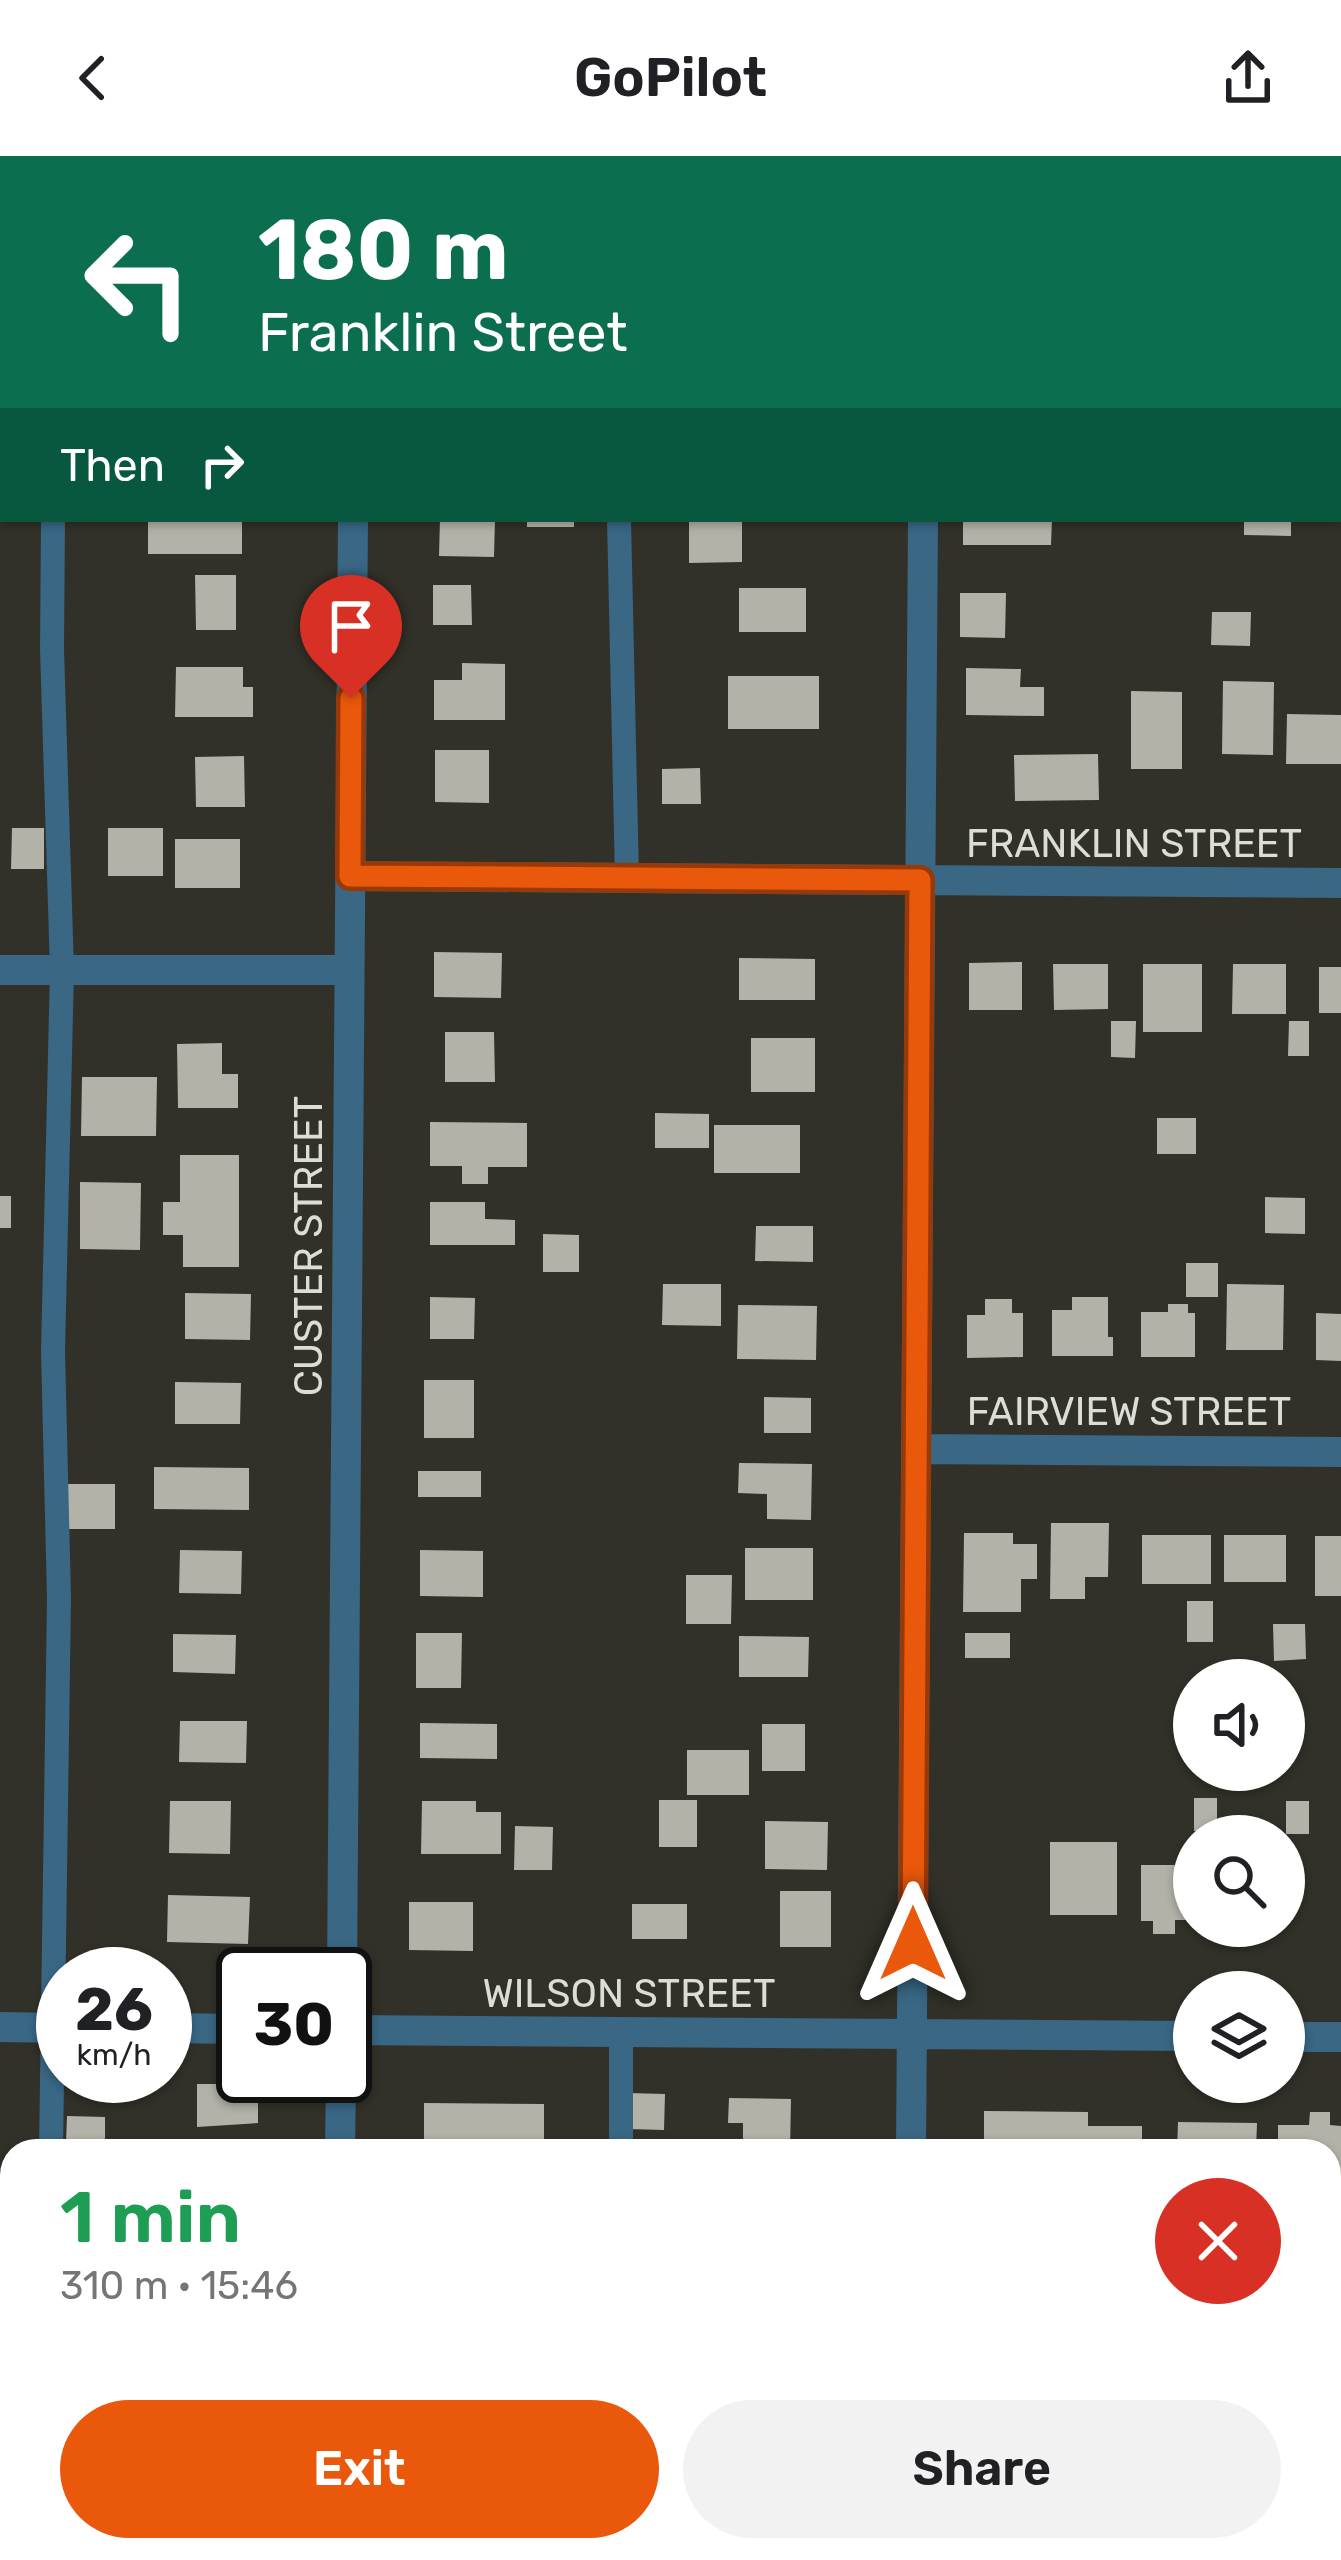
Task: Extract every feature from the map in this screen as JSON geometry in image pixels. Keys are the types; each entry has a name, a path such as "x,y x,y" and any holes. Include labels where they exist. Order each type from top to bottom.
{"street":[{"name":"CUSTER STREET","path":"342,1947 352,522"},
{"path":"911,2139 923,522"},
{"name":"FRANKLIN STREET","path":"350,876 1341,884"},
{"path":"0,970 349,970"},
{"name":"FAIRVIEW STREET","path":"916,1449 1341,1452"},
{"path":"0,2027 36,2028"},
{"name":"WILSON STREET","path":"372,2030 1173,2036"},
{"path":"1305,2037 1341,2037"},
{"path":"340,2139 341,2103"}],"lane":[{"path":"53,522 62,970 53,1351 59,1598 57,1947"},
{"path":"619,522 627,878"},
{"path":"621,2032 621,2139"},
{"path":"52,2139 53,2103"}],"building":[{"path":"148,522 242,522 242,554 148,554"},
{"path":"440,522 495,522 494,557 439,556"},
{"path":"527,522 574,522 574,527 527,527"},
{"path":"689,522 742,522 742,562 689,563"},
{"path":"963,522 1052,522 1051,545 963,545"},
{"path":"1244,522 1291,522 1291,536 1244,535"},
{"path":"195,575 236,575 236,630 196,630"},
{"path":"433,585 471,585 472,625 433,625"},
{"path":"739,588 806,588 806,632 739,632"},
{"path":"960,593 1006,593 1005,638 960,637"},
{"path":"1212,612 1251,612 1250,646 1211,645"},
{"path":"462,663 505,664 505,720 434,720 434,680 462,680"},
{"path":"176,667 243,667 243,687 253,687 253,717 175,717"},
{"path":"966,668 1021,669 1020,687 1044,687 1044,716 966,715"},
{"path":"728,676 819,676 819,729 728,729"},
{"path":"1223,681 1274,682 1273,755 1222,754"},
{"path":"1131,691 1182,692 1182,769 1131,769"},
{"path":"1287,714 1341,715 1341,764 1286,764"},
{"path":"435,750 489,750 489,803 435,802"},
{"path":"1098,754 1099,800 1015,801 1014,755"},
{"path":"244,756 245,807 196,807 195,757"},
{"path":"700,768 701,804 662,804 662,769"},
{"path":"12,828 44,828 44,869 11,869"},
{"path":"108,828 163,828 163,876 108,876"},
{"path":"175,839 240,839 240,888 175,888"},
{"path":"434,952 502,953 501,998 434,997"},
{"path":"739,958 815,959 815,1000 739,1000"},
{"path":"1022,962 1022,1010 969,1010 969,963"},
{"path":"1053,964 1108,964 1108,1009 1054,1010"},
{"path":"1143,964 1202,964 1202,1032 1143,1032"},
{"path":"1233,964 1286,964 1286,1014 1232,1014"},
{"path":"1319,967 1341,967 1341,1013 1319,1013"},
{"path":"1111,1021 1136,1021 1135,1058 1111,1057"},
{"path":"1289,1021 1309,1021 1309,1056 1288,1056"},
{"path":"445,1032 494,1032 495,1082 445,1082"},
{"path":"751,1038 815,1038 815,1092 751,1092"},
{"path":"222,1043 222,1074 238,1074 238,1108 178,1108 177,1044"},
{"path":"82,1077 157,1077 156,1136 81,1136"},
{"path":"655,1113 709,1114 709,1148 655,1148"},
{"path":"1157,1118 1196,1118 1196,1154 1157,1154"},
{"path":"430,1122 527,1123 527,1167 488,1167 488,1184 462,1184 462,1166 430,1166"},
{"path":"714,1125 800,1125 800,1173 714,1173"},
{"path":"180,1155 239,1155 239,1267 183,1267 183,1235 163,1235 163,1202 180,1202"},
{"path":"80,1182 141,1183 140,1250 80,1249"},
{"path":"0,1196 11,1196 11,1228 0,1228"},
{"path":"1265,1197 1305,1198 1305,1234 1265,1233"},
{"path":"430,1202 485,1202 485,1219 515,1220 515,1245 430,1245"},
{"path":"756,1226 813,1226 813,1262 755,1261"},
{"path":"543,1234 579,1235 579,1272 543,1272"},
{"path":"1186,1263 1218,1263 1218,1297 1186,1297"},
{"path":"663,1284 721,1284 721,1326 662,1325"},
{"path":"1227,1284 1284,1285 1283,1350 1226,1350"},
{"path":"185,1293 251,1294 250,1340 185,1339"},
{"path":"430,1297 475,1298 474,1339 430,1339"},
{"path":"1072,1297 1108,1297 1113,1356 1052,1356 1052,1310 1072,1310"},
{"path":"985,1299 1012,1299 1012,1313 1023,1313 1023,1357 967,1358 967,1315 985,1315"},
{"path":"1168,1304 1188,1304 1188,1313 1195,1313 1195,1357 1141,1357 1141,1312 1168,1312"},
{"path":"738,1305 817,1306 816,1360 737,1359"},
{"path":"1316,1313 1341,1314 1341,1361 1316,1360"},
{"path":"424,1380 474,1380 474,1438 424,1438"},
{"path":"175,1382 241,1383 240,1424 175,1424"},
{"path":"764,1397 811,1398 811,1433 764,1433"},
{"path":"739,1463 812,1464 811,1520 767,1519 767,1494 738,1493"},
{"path":"154,1467 249,1468 249,1510 154,1509"},
{"path":"418,1471 481,1471 481,1497 418,1497"},
{"path":"66,1484 115,1484 115,1529 66,1529"},
{"path":"1051,1523 1109,1523 1108,1577 1085,1577 1085,1599 1050,1599"},
{"path":"964,1533 1013,1533 1013,1544 1037,1544 1037,1579 1021,1579 1021,1612 963,1612"},
{"path":"1142,1535 1211,1535 1211,1584 1142,1584"},
{"path":"1224,1535 1286,1535 1286,1582 1224,1582"},
{"path":"1315,1536 1341,1536 1341,1596 1315,1596"},
{"path":"745,1548 813,1548 813,1600 745,1600"},
{"path":"180,1550 242,1551 241,1594 179,1593"},
{"path":"420,1550 483,1551 483,1597 420,1596"},
{"path":"686,1575 732,1575 731,1624 686,1624"},
{"path":"1187,1601 1213,1601 1213,1642 1187,1642"},
{"path":"1273,1624 1305,1624 1306,1659 1274,1659"},
{"path":"416,1633 462,1633 461,1688 416,1688"},
{"path":"965,1633 1010,1633 1010,1658 965,1658"},
{"path":"173,1634 236,1635 235,1674 173,1672"},
{"path":"739,1636 809,1637 808,1677 739,1677"},
{"path":"180,1721 247,1721 246,1763 179,1762"},
{"path":"420,1723 497,1724 497,1759 420,1758"},
{"path":"762,1724 805,1724 805,1771 762,1771"},
{"path":"687,1750 749,1750 749,1795 687,1795"},
{"path":"1194,1798 1217,1798 1217,1815 1194,1815"},
{"path":"659,1800 697,1800 697,1847 659,1847"},
{"path":"170,1801 231,1801 230,1854 169,1853"},
{"path":"422,1801 476,1801 476,1812 501,1812 501,1854 421,1854"},
{"path":"1286,1801 1309,1801 1309,1834 1305,1834 1305,1815 1286,1815"},
{"path":"765,1821 828,1822 827,1870 765,1869"},
{"path":"515,1826 553,1827 552,1870 514,1870"},
{"path":"1050,1842 1117,1842 1117,1915 1050,1915"},
{"path":"1141,1865 1173,1865 1173,1934 1153,1934 1153,1921 1141,1921"},
{"path":"780,1891 831,1891 831,1947 780,1947"},
{"path":"168,1895 250,1897 248,1944 167,1942"},
{"path":"409,1902 473,1902 473,1951 409,1950"},
{"path":"632,1904 687,1904 687,1939 632,1939"},
{"path":"197,2084 216,2084 216,2103 258,2103 258,2123 197,2127"},
{"path":"628,2093 665,2094 664,2130 628,2129"},
{"path":"729,2098 791,2099 790,2139 743,2139 743,2123 728,2123"},
{"path":"424,2103 544,2104 544,2139 424,2139"},
{"path":"984,2111 1088,2112 1088,2126 1142,2126 1142,2139 984,2139"},
{"path":"1310,2112 1330,2112 1330,2125 1341,2126 1341,2139 1278,2139 1278,2125 1309,2125"},
{"path":"67,2116 105,2117 105,2139 66,2139"},
{"path":"1178,2122 1257,2123 1256,2139 1177,2139"}],"route":[{"path":"351,698 350,876 920,880 913,1944"}]}
